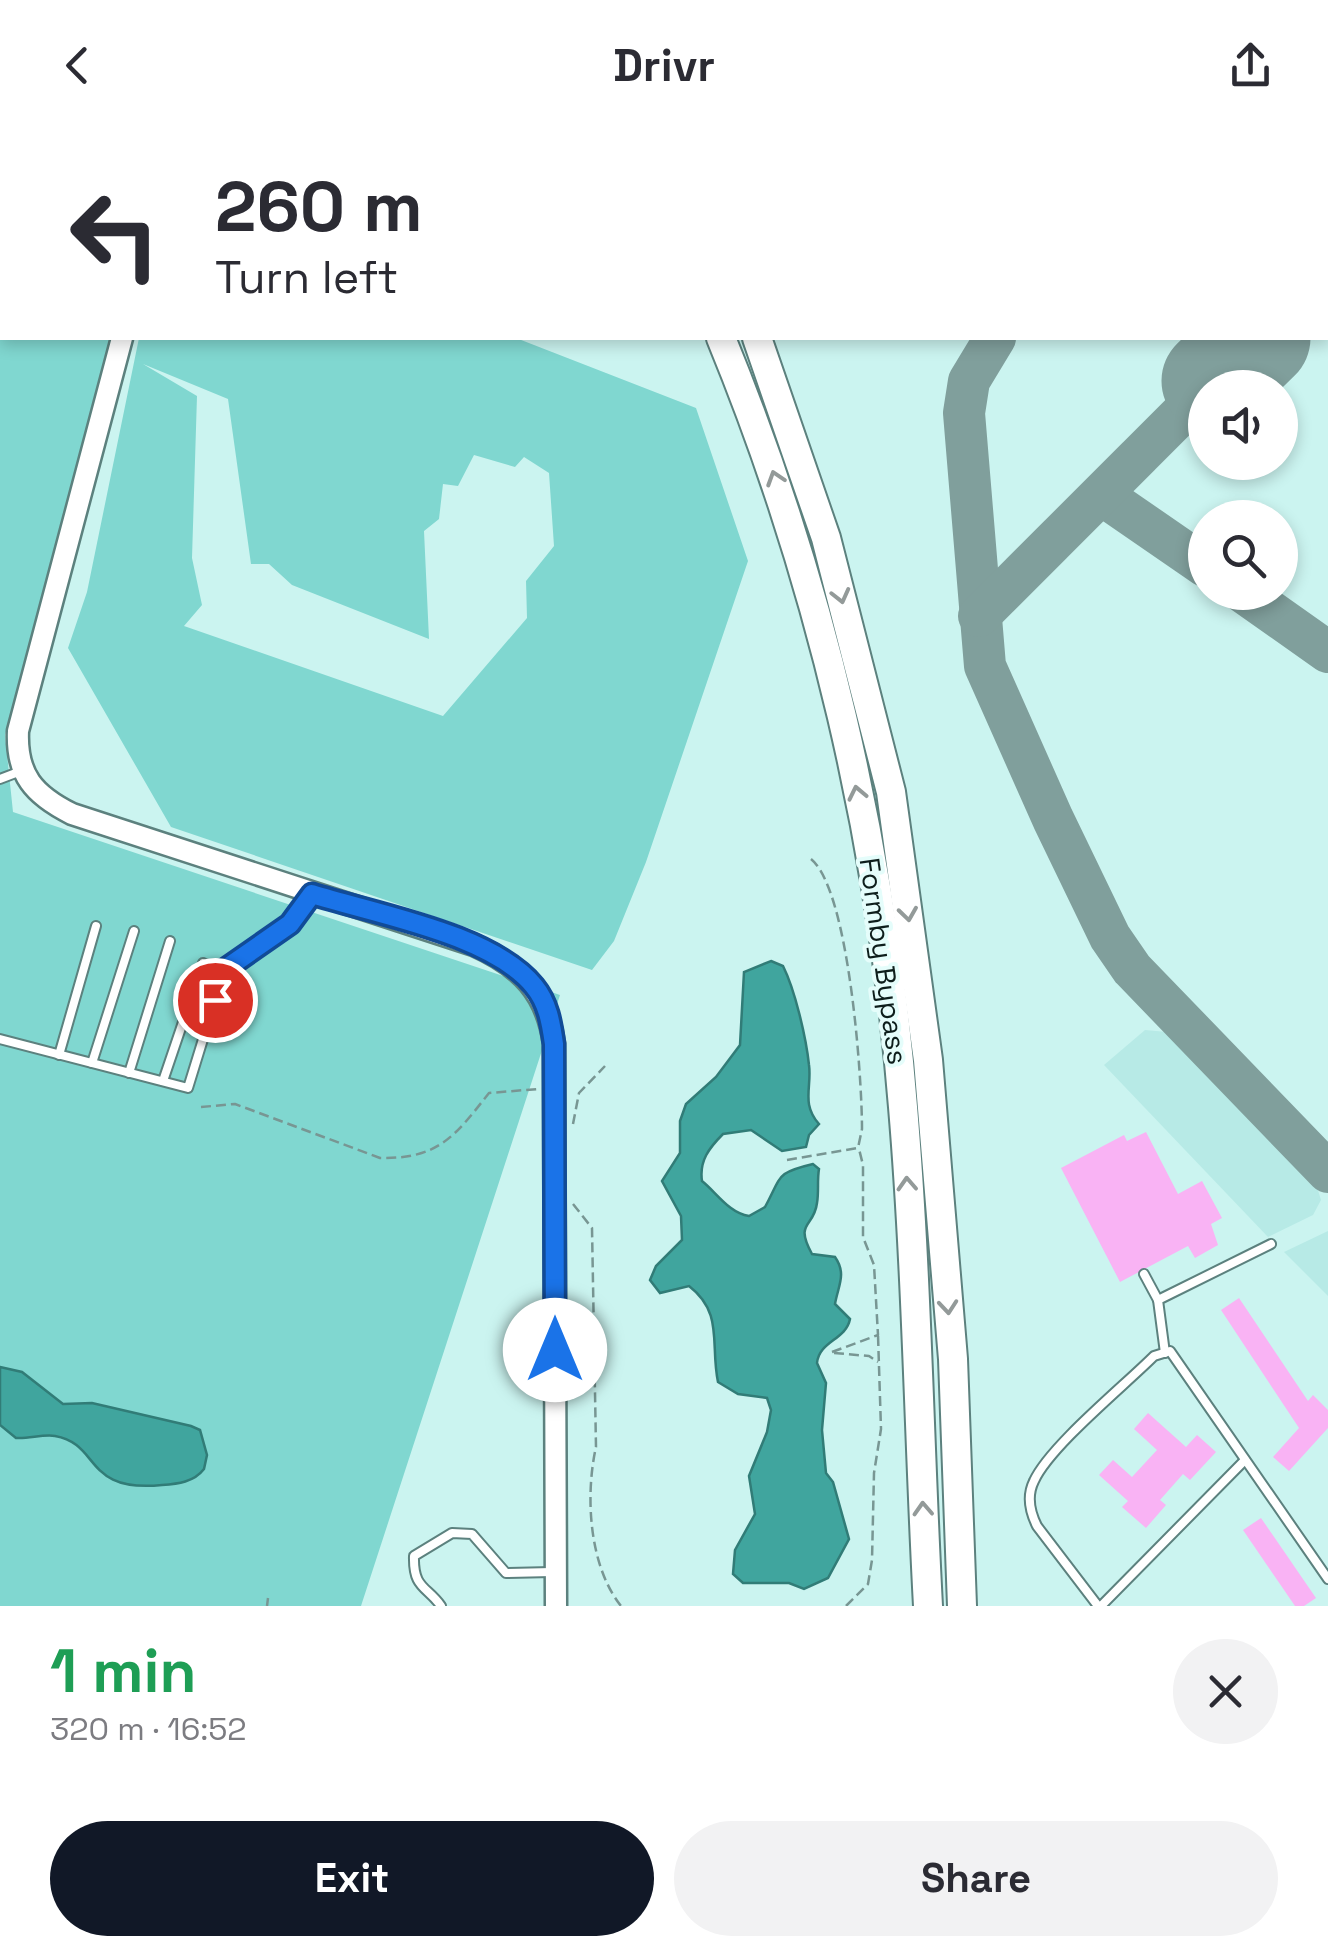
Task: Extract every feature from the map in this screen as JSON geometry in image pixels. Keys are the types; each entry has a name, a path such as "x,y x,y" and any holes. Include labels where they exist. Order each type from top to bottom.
{"highway":[{"name":"Formby Bypass","path":"723,340 766,450 828,659 874,878 903,1107 928,1606"},
{"name":"Formby Bypass","path":"758,340 826,538 891,792 928,1060 952,1359 962,1606"}],"street":[{"path":"121,340 18,732 21,772 45,800 72,814 474,946 523,974 548,1012 554,1092 556,1606"}],"lane":[{"path":"0,779 21,772"},
{"path":"0,1040 188,1088 224,970 290,924 312,894"},
{"path":"59,1054 96,926"},
{"path":"92,1063 134,932"},
{"path":"130,1073 170,941"},
{"path":"162,1081 203,963 224,970"},
{"path":"1158,1300 1271,1244"},
{"path":"1144,1274 1158,1300 1164,1353"},
{"path":"1246,1460 1100,1606 1030,1512 1034,1480 1050,1459 1154,1356 1170,1351 1184,1366 1328,1579"},
{"path":"441,1606 423,1592 414,1572 414,1556 452,1532 472,1534 506,1573 556,1572"}],"path":[{"path":"812,860 834,894 846,958 862,1106 858,1148 863,1165 862,1237 874,1265 878,1335 881,1430 874,1473 872,1560 868,1584 846,1606"},
{"path":"572,1132 578,1097 604,1066"},
{"path":"201,1107 235,1104 380,1158 403,1158 424,1154 464,1128 489,1093 554,1092 578,1097"},
{"path":"787,1160 858,1148"},
{"path":"566,1196 592,1228 596,1448 589,1477 600,1564 608,1591 621,1606"},
{"path":"878,1335 832,1352 869,1356 878,1362"},
{"path":"267,1606 268,1598"}],"shaded area":[{"path":"0,340 127,340 5,735 13,812 560,995 361,1606 0,1606"},
{"path":"139,340 521,340 696,408 748,561 646,862 614,941 592,970 171,827 68,648 87,592","holes":["143,364 228,399 251,564 269,564 292,585 429,639 424,531 439,519 443,484 458,486 474,455 515,467 524,457 549,473 554,546 526,581 527,618 443,716 184,626 202,605 192,558 197,396"]},
{"path":"771,961 783,966 796,1000 809,1065 810,1109 819,1124 809,1135 806,1147 782,1151 751,1130 723,1134 706,1155 701,1174 702,1181 724,1202 749,1216 765,1207 786,1173 813,1164 819,1169 817,1203 805,1236 812,1254 835,1257 839,1263 841,1280 835,1304 850,1319 843,1332 822,1350 817,1363 826,1383 822,1430 826,1473 833,1482 849,1539 828,1578 804,1589 789,1583 743,1583 733,1574 735,1550 755,1514 749,1476 767,1432 771,1410 767,1398 738,1394 718,1382 714,1330 700,1296 689,1286 660,1293 650,1280 656,1266 682,1240 681,1216 662,1181 680,1153 680,1121 686,1104 716,1077 740,1045 744,972"},
{"path":"1145,1030 1167,1032 1316,1184 1321,1200 1313,1215 1268,1237 1104,1065"},
{"path":"1328,1231 1328,1296 1284,1252"},
{"path":"0,1367 22,1372 63,1404 92,1403 200,1430 207,1455 204,1469 180,1483 137,1486 106,1475 70,1441 55,1436 16,1438 0,1425"}],"building":[{"path":"1146,1132 1178,1194 1202,1181 1222,1218 1211,1224 1218,1245 1195,1258 1188,1246 1120,1282 1061,1168 1124,1135 1127,1141"},
{"path":"1239,1298 1308,1401 1313,1395 1328,1410 1328,1428 1289,1471 1273,1457 1299,1428 1221,1310"},
{"path":"1148,1413 1186,1447 1197,1435 1216,1452 1190,1480 1183,1474 1160,1500 1166,1505 1146,1528 1122,1507 1128,1501 1099,1475 1113,1460 1132,1477 1157,1450 1134,1429"},
{"path":"1261,1518 1316,1598 1304,1606 1295,1606 1243,1530"}],"taxiway":[{"path":"994,340 969,381 964,413 985,666 1110,937 1132,969 1328,1172"},
{"path":"979,616 1188,407"},
{"path":"1102,495 1188,554"},
{"path":"1268,610 1328,652"}],"runway":[{"path":"1225,370 1256,340"}],"route":[{"path":"215,1000 224,970 290,924 312,894 474,946 523,974 543,1000 554,1044 555,1350"}]}
